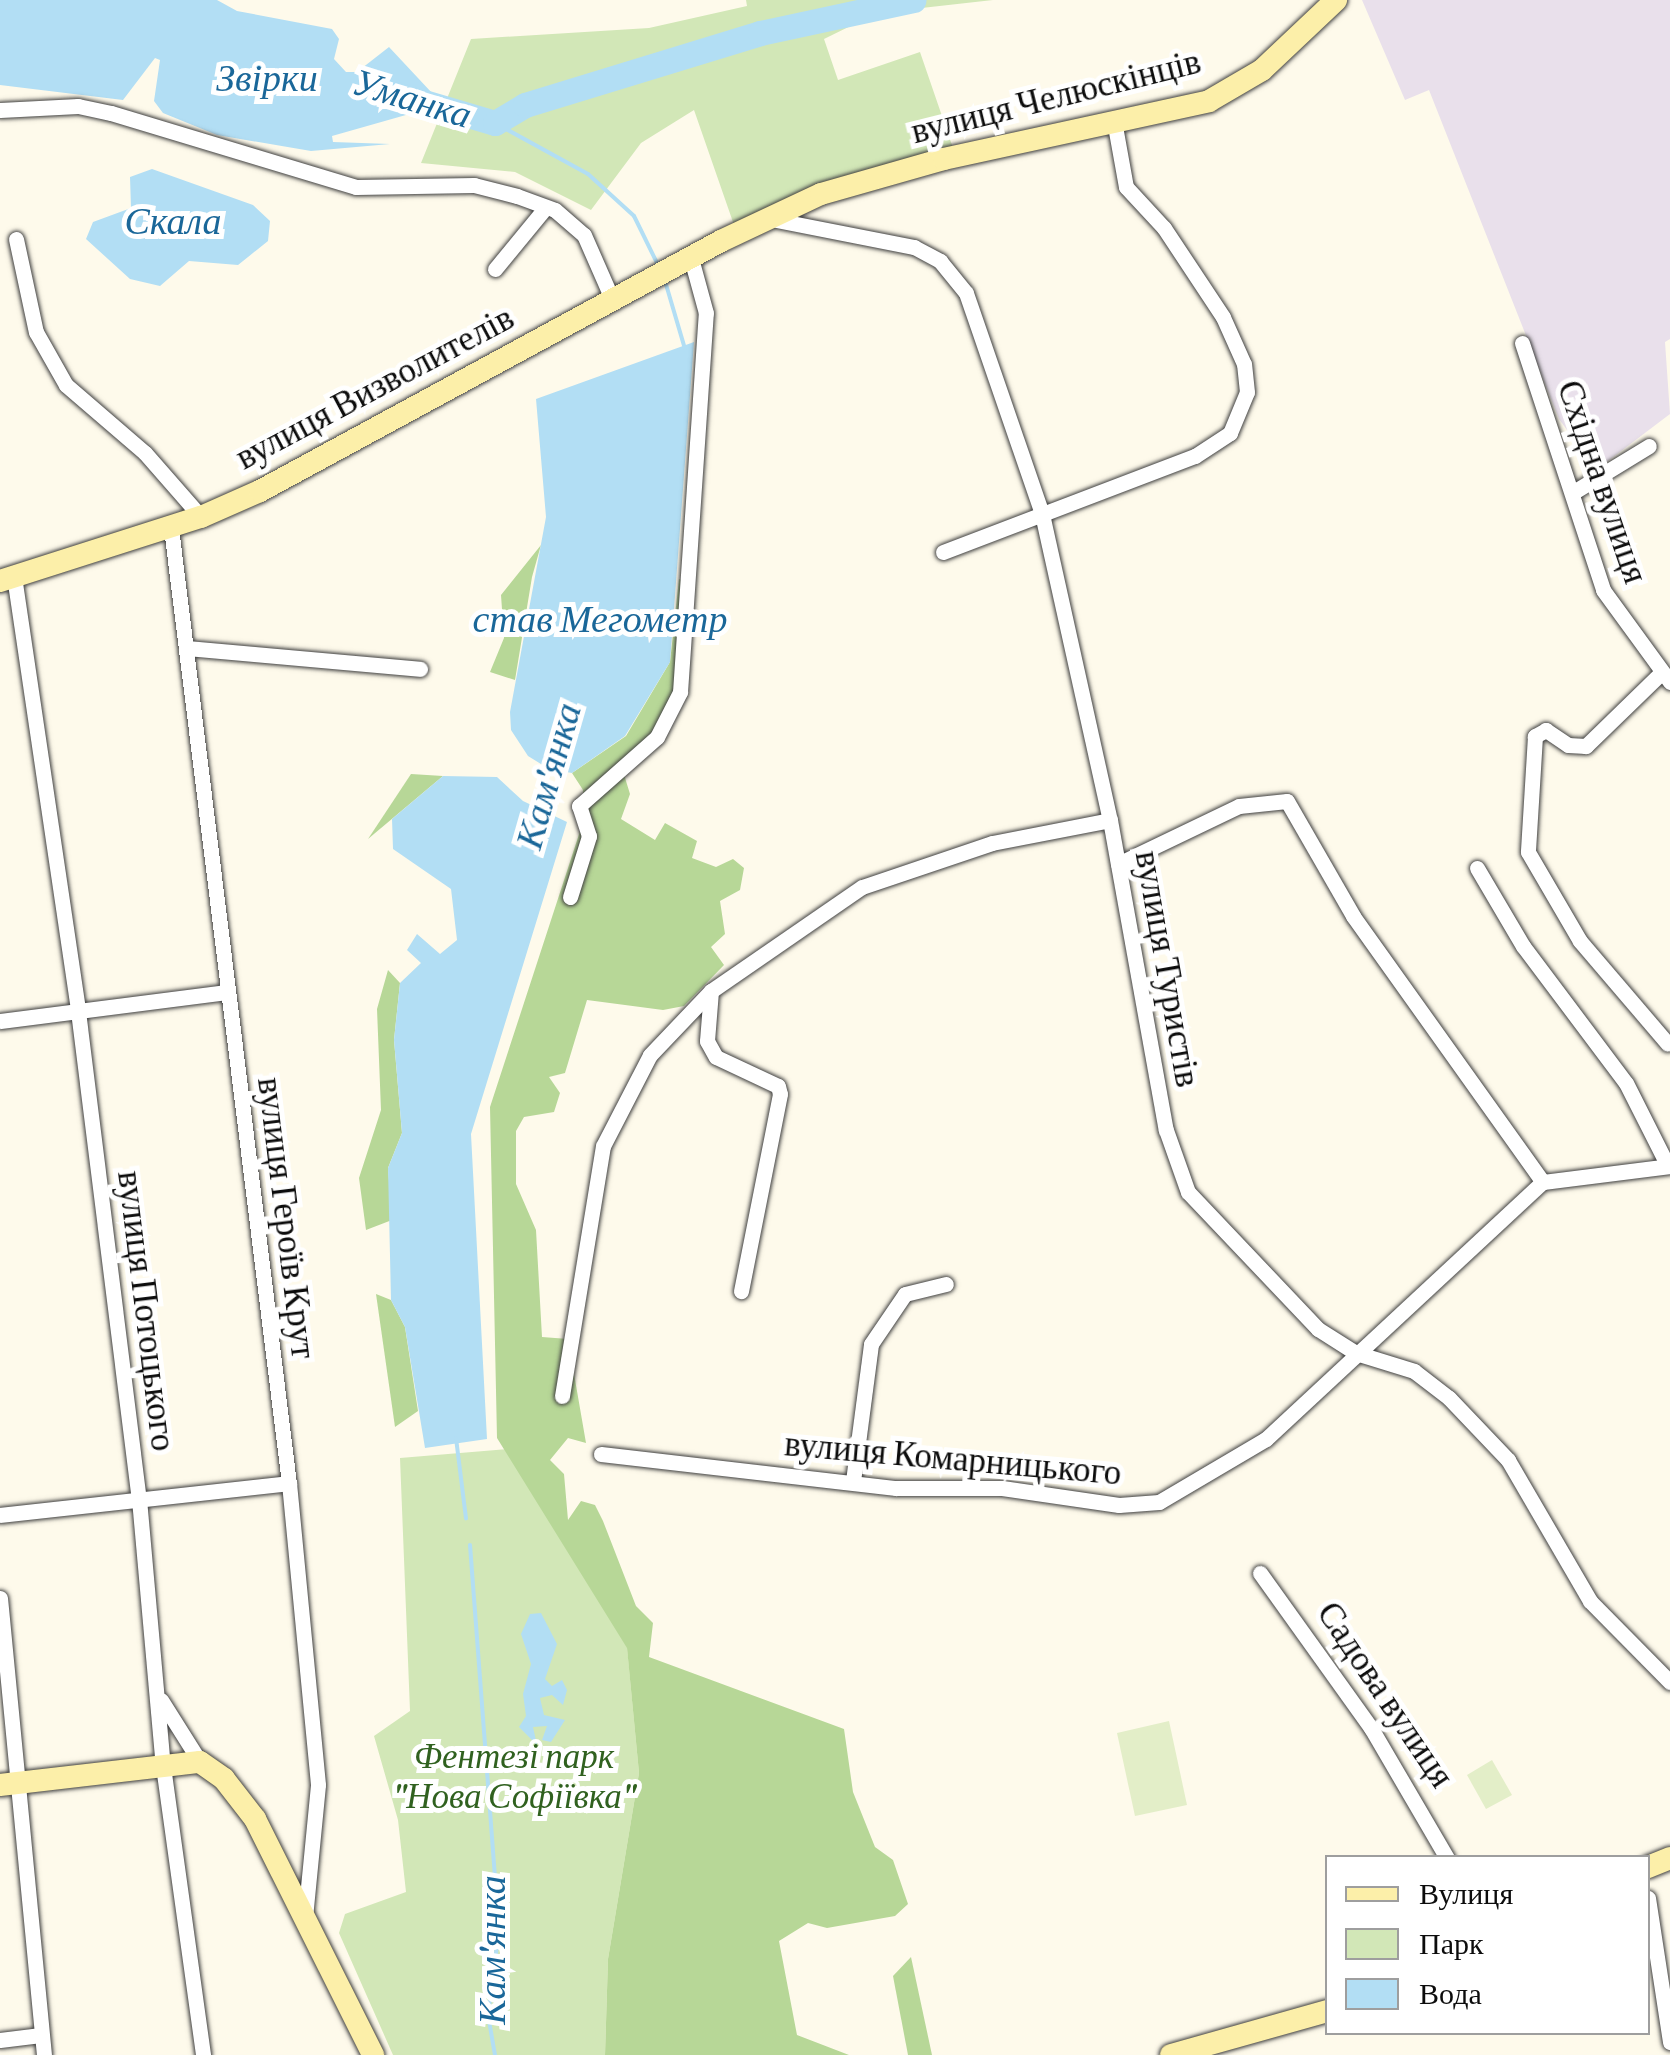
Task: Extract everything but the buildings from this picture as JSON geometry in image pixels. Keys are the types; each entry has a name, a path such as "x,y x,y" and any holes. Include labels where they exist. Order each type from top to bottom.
{"main road":[{"name":"вулиця Челюскінців","path":"766,218 820,194 944,158 1115,126 1209,101 1262,70 1336,0"},
{"name":"вулиця Визволителів","path":"4,577 201,518 766,218"},
{"path":"10,1784 200,1762 224,1779 255,1818 373,2055"},
{"path":"1182,2054 1325,2012"}],"street":[{"path":"0,110 78,106 356,186 474,185 546,207 584,236 612,301"},
{"path":"943,552 1195,456 1230,433 1248,392 1244,364 1222,318 1164,228 1126,187 1115,126"},
{"path":"495,270 546,207"},
{"name":"вулиця Туристів","path":"766,218 862,234 940,261 966,294 1042,514 1110,820 1166,1130 1188,1192 1318,1329 1356,1353 1414,1371 1449,1398 1508,1460 1590,1601 1670,1682"},
{"path":"16,239 36,332 66,385 102,422 145,453 201,518"},
{"path":"570,897 589,836 579,806 657,737 680,692 706,313 685,262"},
{"name":"Східна вулиця","path":"1522,343 1603,590 1666,678"},
{"path":"1572,492 1649,446"},
{"name":"вулиця Героїв Крут","path":"172,528 289,1482 318,1785 304,1917"},
{"name":"вулиця Потоцького","path":"4,577 78,1011 139,1500 163,1766 202,2055"},
{"path":"186,648 420,669"},
{"path":"1666,678 1586,746 1568,745 1546,730 1535,736 1528,852 1580,941 1668,1044"},
{"path":"1118,864 1239,806 1287,801 1353,916 1543,1182 1669,1166 1626,1083 1524,946 1478,868"},
{"path":"562,1396 603,1146 650,1055 712,991 814,914 887,874 992,843 1110,820"},
{"path":"712,991 707,1041 716,1057 778,1086 780,1094 741,1290"},
{"path":"0,1021 227,992"},
{"name":"вулиця Комарницького","path":"601,1454 896,1488 1002,1488 1119,1505 1159,1502 1266,1439 1543,1182"},
{"path":"853,1481 872,1344 905,1294 946,1284"},
{"path":"0,1515 289,1482"},
{"name":"Садова вулиця","path":"1260,1573 1371,1728 1445,1855"},
{"path":"0,1598 10,1784 44,2055"},
{"path":"159,1696 200,1762"},
{"path":"1650,1911 1670,2042"},
{"path":"0,2040 41,2035"}],"shaded area":[{"path":"1362,0 1670,0 1670,339 1665,342 1670,414 1596,470 1559,419 1429,90 1405,100"}],"green space":[{"path":"746,0 993,0 877,13 824,39 838,80 920,52 954,151 734,225 694,110 641,143 591,210 515,172 421,163 471,39 649,28 747,6"},
{"path":"541,545 515,680 490,672 504,638 501,595"},
{"path":"679,579 689,582 675,713 622,768 630,794 621,819 655,840 665,823 697,841 692,858 716,867 733,859 744,868 740,890 720,901 725,934 711,947 724,965 684,1006 663,1010 587,1000 565,1073 549,1077 560,1093 554,1112 524,1117 516,1131 516,1184 536,1230 542,1337 568,1339 586,1443 568,1438 550,1460 564,1474 568,1520 581,1501 595,1505 636,1606 653,1623 649,1657 844,1729 853,1792 875,1847 893,1860 908,1904 895,1916 827,1928 808,1923 779,1941 797,2035 849,2055 605,2055 608,1959 639,1773 627,1648 497,1438 490,1107 584,819 583,790 572,773 626,736 670,662"},
{"path":"411,774 443,776 368,839"},
{"path":"388,970 400,983 394,1040 402,1133 388,1168 392,1220 366,1230 359,1178 381,1110 377,1009"},
{"path":"376,1294 391,1300 405,1327 418,1411 395,1427"},
{"name":"Фентезі парк \"Нова Софіївка\"","path":"508,1449 627,1647 639,1773 608,1959 605,2055 393,2055 339,1933 345,1914 406,1892 398,1820 374,1736 410,1711 400,1458"},
{"path":"1169,1721 1187,1805 1135,1816 1117,1733"},
{"path":"1492,1760 1512,1795 1486,1809 1467,1775"},
{"path":"911,1957 932,2055 908,2055 893,1976"}],"water":[{"name":"Звірки","path":"0,0 217,0 237,11 332,29 339,39 334,59 346,72 357,72 389,47 432,93 427,109 332,136 333,142 390,144 311,151 217,135 163,113 154,101 160,60 155,58 123,100 0,85"},
{"name":"Скала","path":"152,169 253,205 270,221 268,241 238,265 189,261 160,286 130,279 86,239 93,222 131,208 130,177"},
{"name":"став Мегометр","path":"694,342 670,662 625,736 572,773 549,769 528,756 511,730 510,712 546,517 536,399"},
{"path":"443,776 497,777 523,801 567,822 471,1134 487,1439 425,1448 405,1327 391,1300 388,1168 402,1133 394,1040 400,983 421,963 407,950 417,934 440,954 457,940 451,889 393,849 392,819"},
{"path":"541,1613 557,1644 545,1679 552,1686 562,1680 567,1690 563,1705 552,1695 540,1698 544,1715 565,1720 551,1742 542,1740 547,1726 533,1727 537,1745 519,1727 526,1716 523,1694 531,1664 521,1634 530,1614"}],"waterway":[{"name":"Уманка","path":"397,94 495,123 525,105 760,33 914,0"},
{"name":"Кам'янка","path":"495,123 588,174 634,216 657,263"},
{"name":"Кам'янка","path":"665,281 685,349"},
{"name":"Кам'янка","path":"537,810 550,766"},
{"name":"Кам'янка","path":"456,1438 466,1518"},
{"name":"Кам'янка","path":"470,1545 499,1930 488,2015 495,2055"}]}
